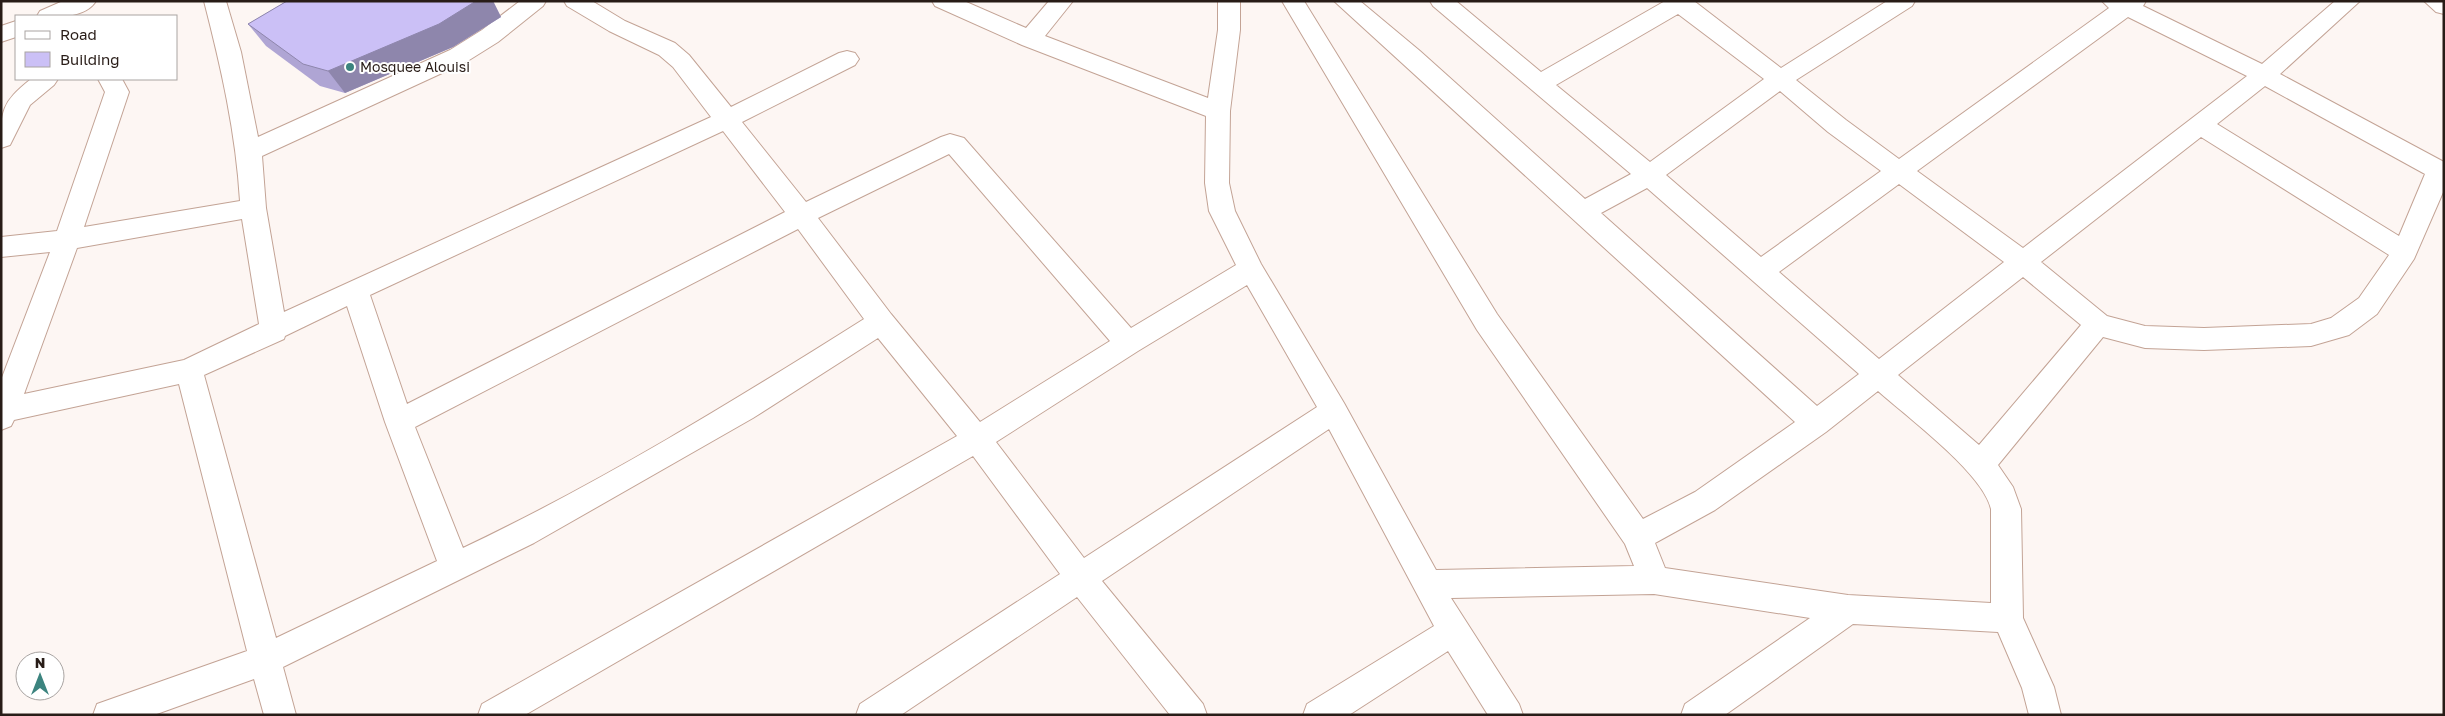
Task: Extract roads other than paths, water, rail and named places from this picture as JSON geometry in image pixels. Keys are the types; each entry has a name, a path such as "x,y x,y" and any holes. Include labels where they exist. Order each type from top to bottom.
{"street":[{"path":"55,11 85,1"},
{"path":"215,1 229,52 249,150 253,208 274,331"},
{"path":"249,150 458,56 490,36 535,1"},
{"path":"575,1 617,26 667,49 681,61 802,215 881,322 977,439 1081,578 1191,715"},
{"path":"942,1 1030,39 1218,111"},
{"path":"1030,39 1062,1"},
{"path":"1229,1 1229,30 1218,111 1217,183 1222,211 1251,269 1334,411 1452,631 1508,715"},
{"path":"1293,1 1487,322 1638,537 1654,580"},
{"path":"1345,1 1412,57 1816,423"},
{"path":"1583,212 1649,175 1780,79 1904,1"},
{"path":"1638,537 1705,501 1816,423 2199,124 2264,76 2349,1"},
{"path":"2435,1 2444,7"},
{"path":"1540,84 1679,2 1780,79 1836,126 1900,173 2023,262 2098,324 2138,335 2168,338 2204,340 2311,335 2339,327 2354,318 2368,306 2405,252 2442,172 2125,4 1900,173 1761,271"},
{"path":"1447,3 1761,271 1980,464 2004,496 2007,618 2038,688 2045,715"},
{"path":"1,34 15,28"},
{"path":"2,414 189,370 274,331 356,290 726,120 847,60"},
{"path":"1,139 21,100 45,80"},
{"path":"2,414 68,240 117,92 111,80"},
{"path":"2199,124 2405,252"},
{"path":"400,422 802,215 945,144 955,144 1128,343"},
{"path":"1,247 68,240 253,208"},
{"path":"494,715 977,439 1128,343 1251,269"},
{"path":"356,290 400,422 455,567"},
{"path":"109,715 264,660 523,534 743,410 881,322"},
{"path":"1980,464 2098,324"},
{"path":"189,370 280,715"},
{"path":"872,715 1334,411"},
{"path":"1428,584 1654,580 1848,609 2007,618"},
{"path":"1697,715 1848,609"},
{"path":"1319,715 1452,631"}],"place":[{"name":"Mosquee Alouisi","path":"350,67"}]}
